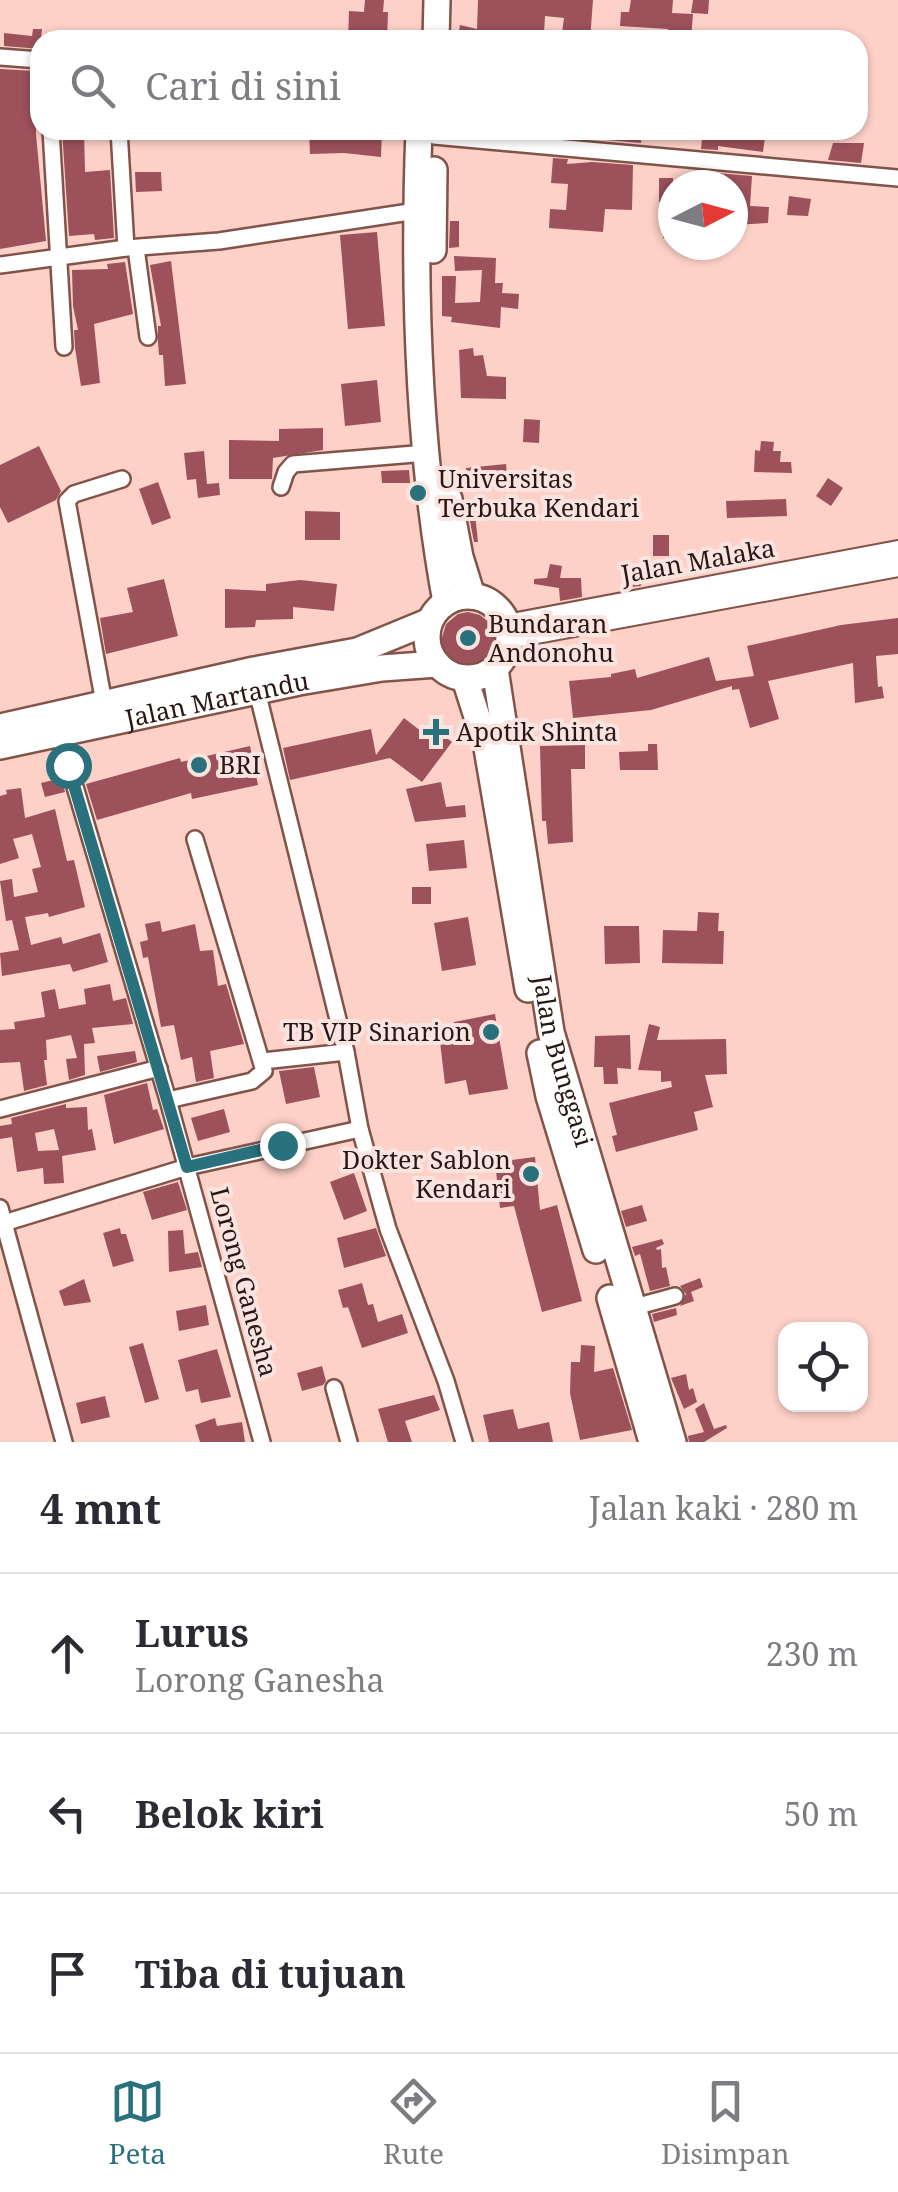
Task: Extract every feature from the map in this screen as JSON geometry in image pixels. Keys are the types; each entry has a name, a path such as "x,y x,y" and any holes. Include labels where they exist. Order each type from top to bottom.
{"highway":[{"path":"421,30 422,0"},
{"path":"436,30 437,0"},
{"path":"428,140 416,211 426,331 452,519 472,596"},
{"path":"429,140 427,453 438,612 427,636 429,651 437,664 454,676 480,677 495,670 506,656 509,632 494,605 472,596 438,612"},
{"name":"Jalan Martandu","path":"0,727 254,670 356,652 438,612"},
{"name":"Jalan Martandu","path":"0,746 257,691 382,668 437,664"},
{"name":"Jalan Bunggasi","path":"495,670 551,1032 579,1164 652,1442"},
{"name":"Jalan Bunggasi","path":"464,679 487,748 550,1096 631,1308 672,1442"}],"street":[{"path":"0,58 30,60"},
{"path":"52,140 64,347"},
{"path":"119,140 131,248 148,337"},
{"path":"511,140 898,178"},
{"path":"0,265 131,248 218,242 416,211"},
{"path":"281,487 293,464 427,453"},
{"path":"104,703 68,501 74,494 122,479"},
{"name":"Jalan Malaka","path":"509,632 898,550"},
{"name":"Jalan Malaka","path":"509,632 898,567"},
{"path":"257,691 346,1052 360,1129 388,1229 446,1380 464,1442"},
{"name":"Lorong Ganesha","path":"60,732 159,1068 262,1442"},
{"path":"168,1100 252,1081 262,1075 264,1061 195,839"},
{"path":"264,1061 346,1052"},
{"path":"0,1110 159,1068"},
{"path":"64,1442 1,1218 187,1167 360,1129"},
{"path":"631,1308 675,1296"},
{"path":"334,1388 349,1442"}],"building":[{"path":"365,0 384,0 387,30 348,30 349,11 364,12"},
{"path":"478,0 593,0 591,30 562,30 564,18 545,16 544,30 459,30 460,25 477,29"},
{"path":"631,0 673,0 672,13 693,14 692,30 620,26 621,12 629,12"},
{"path":"693,0 709,0 708,14 691,13"},
{"path":"4,33 30,36 30,48 4,46"},
{"path":"0,69 30,71 30,140 37,140 46,241 0,249"},
{"path":"63,140 84,140 85,172 110,170 114,238 95,240 94,234 69,236"},
{"path":"309,140 382,140 381,157 310,154"},
{"path":"702,140 765,140 763,152 718,146 718,150 701,149"},
{"path":"833,143 864,143 861,163 828,160"},
{"path":"553,158 568,159 567,164 633,165 632,210 605,209 603,232 549,228 550,209 566,210 568,184 551,183"},
{"path":"135,172 161,172 162,191 136,192"},
{"path":"748,176 752,176 750,206 769,207 768,223 748,224"},
{"path":"789,196 811,199 808,216 787,215"},
{"path":"450,221 459,221 459,247 449,248"},
{"path":"377,232 385,326 348,329 340,235"},
{"path":"454,256 496,258 495,283 503,283 502,293 519,294 518,309 501,307 500,328 451,322 452,317 442,316 442,276 456,276 455,303 480,302 482,270 455,271"},
{"path":"171,261 186,384 165,386 158,342 161,326 150,265"},
{"path":"125,262 133,314 94,324 100,383 81,386 75,348 74,330 78,330 72,270 108,269 107,264"},
{"path":"473,348 474,356 483,355 487,376 506,377 506,399 461,398 459,350"},
{"path":"377,380 381,422 345,426 341,384"},
{"path":"524,419 540,420 539,443 523,442"},
{"path":"323,428 323,450 273,458 272,479 229,479 229,440 279,441 279,429"},
{"path":"761,441 774,442 773,451 781,451 780,462 791,462 792,473 754,472 755,450 760,451"},
{"path":"39,446 61,491 56,500 8,523 0,507 0,465"},
{"path":"204,451 207,484 219,483 220,495 198,498 196,479 187,480 184,453"},
{"path":"506,464 507,476 467,480 466,468"},
{"path":"409,470 410,483 382,483 381,471"},
{"path":"828,478 843,488 831,506 816,496"},
{"path":"158,482 171,518 152,525 139,489"},
{"path":"786,499 787,516 727,518 726,501"},
{"path":"474,505 478,542 474,542 467,506"},
{"path":"305,511 340,512 340,540 305,540"},
{"path":"653,535 669,535 669,556 653,556"},
{"path":"657,562 658,577 640,579 641,586 630,587 628,568"},
{"path":"550,564 562,566 560,578 581,578 582,597 560,601 559,588 534,584 534,579 547,578"},
{"path":"164,579 178,636 106,654 100,618 133,612 127,588"},
{"path":"300,580 337,584 334,611 293,607 293,619 256,620 255,627 225,628 225,589 266,591 266,584"},
{"name":"Bundaran Andonohu","path":"468,612 490,623 495,634 493,653 476,667 468,663 455,665 442,649 446,624 458,614"},
{"path":"898,618 898,654 876,656 878,687 882,686 884,698 855,703 853,663 768,681 779,719 750,728 739,689 732,690 732,686 651,710 573,718 569,681 611,677 635,669 637,678 709,657 716,681 754,676 747,646 841,625"},
{"path":"404,718 426,735 432,727 452,742 422,782 390,758 290,780 283,748 371,729 376,755"},
{"path":"648,744 657,744 658,770 620,770 619,752 648,751"},
{"path":"585,745 585,769 571,769 573,842 548,844 546,821 542,821 540,746"},
{"path":"250,746 258,785 192,799 191,793 97,820 86,784 180,758 181,762"},
{"path":"61,778 65,792 45,797 41,783"},
{"path":"441,782 446,807 465,805 466,817 415,822 406,789"},
{"path":"21,788 25,818 55,809 67,861 74,860 85,907 49,917 48,913 25,917 31,945 61,937 63,944 100,933 108,962 73,972 70,964 2,976 0,953 19,950 12,920 6,921 0,881 12,879 14,897 38,892 32,869 41,867 32,834 13,839 19,858 0,864 0,796 7,794 6,790"},
{"path":"464,840 467,868 429,871 426,844"},
{"path":"412,887 431,887 431,904 412,904"},
{"path":"698,912 719,913 718,931 724,931 723,964 662,963 663,930 697,931"},
{"path":"468,917 476,965 442,971 434,923"},
{"path":"160,921 162,932 195,924 200,951 213,950 218,986 226,984 244,1044 210,1051 214,1078 196,1082 192,1057 181,1060 174,1025 161,1027 148,957 143,958 140,942 148,940 145,924"},
{"path":"604,926 639,926 640,963 605,964"},
{"path":"110,984 113,1001 126,998 133,1024 92,1028 95,1043 84,1044 85,1075 69,1080 66,1059 77,1058 71,1035 46,1040 47,1085 24,1091 20,1062 0,1063 0,1030 15,1029 14,1022 45,1017 41,992 55,989 59,1009 86,1004 84,989"},
{"path":"495,1014 508,1089 469,1095 466,1080 445,1084 440,1042 456,1038 454,1022"},
{"path":"649,1024 660,1027 657,1040 726,1039 727,1074 705,1075 713,1107 694,1112 698,1130 616,1152 612,1136 617,1135 609,1103 672,1087 671,1081 661,1082 661,1071 638,1070"},
{"path":"630,1035 631,1069 617,1068 618,1084 604,1084 603,1067 594,1067 595,1036"},
{"path":"135,1051 137,1062 100,1072 97,1056"},
{"path":"314,1067 320,1097 286,1104 279,1071"},
{"path":"147,1083 153,1110 157,1109 164,1129 114,1144 104,1095"},
{"path":"66,1104 66,1108 87,1107 88,1130 92,1129 96,1150 62,1156 64,1183 44,1184 43,1168 17,1172 12,1137 0,1139 0,1126 12,1124 11,1118","holes":["54,1129 59,1150 38,1151 35,1133"]},
{"path":"224,1109 230,1132 198,1141 191,1118"},
{"path":"535,1157 540,1210 557,1205 582,1301 542,1312 514,1206 500,1208 495,1162"},
{"path":"354,1173 367,1211 344,1220 330,1182"},
{"path":"178,1182 187,1210 152,1220 143,1192"},
{"path":"642,1205 647,1221 626,1227 621,1211"},
{"path":"120,1228 121,1234 126,1234 134,1261 113,1267 103,1233"},
{"path":"376,1228 386,1256 344,1268 337,1238"},
{"path":"183,1230 185,1254 198,1252 202,1267 169,1272 168,1231"},
{"path":"662,1239 664,1244 656,1248 661,1249 662,1268 666,1267 670,1286 650,1291 640,1254 635,1256 632,1247"},
{"path":"700,1278 703,1287 691,1292 694,1301 680,1306 686,1294 680,1286"},
{"path":"84,1279 91,1302 64,1306 59,1291"},
{"path":"362,1283 378,1322 402,1314 408,1333 362,1348 338,1290"},
{"path":"206,1305 209,1325 179,1331 176,1311"},
{"path":"676,1308 677,1315 654,1322 652,1314"},
{"path":"143,1343 159,1399 145,1403 129,1347"},
{"path":"581,1345 595,1346 594,1372 613,1368 632,1430 580,1440 570,1393 571,1362 580,1362"},
{"path":"217,1349 231,1397 201,1403 198,1389 186,1392 178,1360"},
{"path":"322,1366 326,1381 323,1385 302,1391 297,1373"},
{"path":"686,1374 689,1390 693,1388 697,1402 684,1409 671,1378"},
{"path":"434,1395 440,1410 405,1421 412,1442 388,1442 378,1409"},
{"path":"105,1396 110,1417 81,1424 76,1403"},
{"path":"704,1403 714,1429 726,1425 727,1428 704,1442 689,1442 688,1436 704,1432 695,1409"},
{"path":"513,1409 518,1429 549,1422 553,1442 489,1442 483,1415"},
{"path":"215,1418 217,1426 242,1422 245,1442 200,1442 195,1425"}],"place":[{"name":"Universitas Terbuka Kendari","path":"418,493"},
{"name":"Bundaran Andonohu","path":"468,638"},
{"name":"Apotik Shinta","path":"436,732"},
{"name":"BRI","path":"199,765"},
{"name":"TB VIP Sinarion","path":"491,1032"},
{"name":"Dokter Sablon Kendari","path":"531,1174"}],"route":[{"path":"68,765 187,1167 282,1145"}]}
